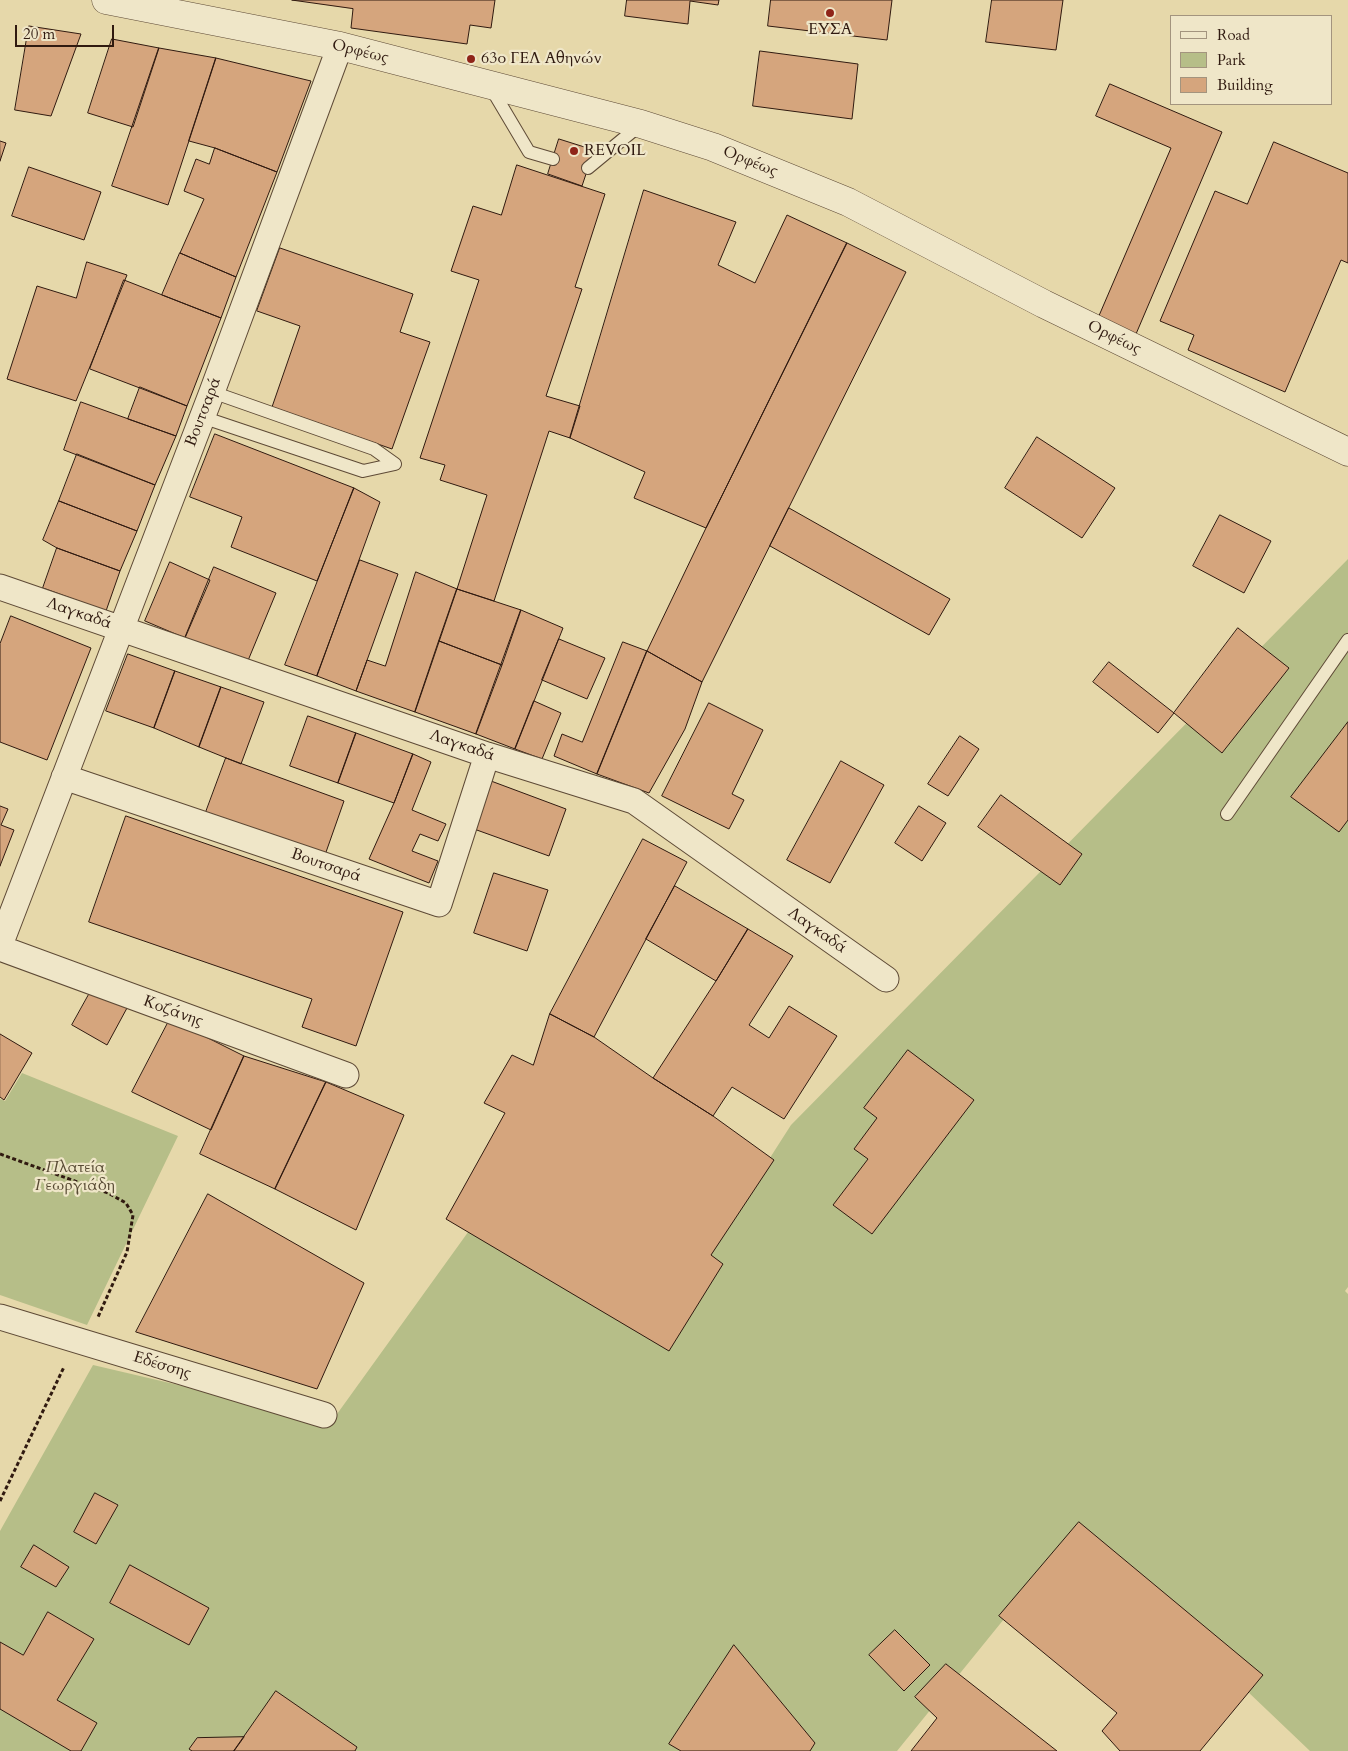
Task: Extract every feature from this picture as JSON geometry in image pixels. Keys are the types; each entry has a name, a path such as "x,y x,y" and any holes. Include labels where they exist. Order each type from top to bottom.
{"street":[{"name":"Ορφέως","path":"106,0 340,46 641,124 712,147 848,202 1044,304 1348,452"},
{"name":"Βουτσαρά","path":"0,946 212,392 340,46"},
{"name":"Λαγκαδά","path":"0,587 487,755 634,801 886,979"},
{"name":"Βουτσαρά","path":"64,777 438,904 487,755"},
{"name":"Κοζάνης","path":"0,946 346,1075"},
{"name":"Εδέσσης","path":"0,1317 324,1416"}],"lane":[{"path":"490,86 529,152 553,159"},
{"path":"588,168 641,124"},
{"path":"202,417 364,471 394,464 374,449 212,392"},
{"path":"1227,814 1348,640"}],"path":[{"path":"0,1154 108,1193 126,1203 133,1215 127,1252 0,1501"}],"green space":[{"path":"1348,559 1348,1287 1345,1291 1348,1294 1348,1751 1310,1751 1077,1529 897,1751 0,1751 0,1531 93,1365 332,1421 484,1210 668,1317 791,1125"},
{"name":"Πλατεία Γεωργιάδη","path":"22,1073 178,1136 87,1325 0,1295 0,1099 5,1101"}],"building":[{"path":"292,0 495,0 491,28 470,25 467,44 351,28 353,9"},
{"path":"627,0 719,0 718,5 690,1 688,24 625,16"},
{"name":"ΕΥΣΑ","path":"771,0 892,0 887,40 768,26"},
{"path":"992,0 1063,0 1056,50 986,42"},
{"path":"29,26 81,34 51,116 15,110"},
{"path":"112,39 159,48 133,127 88,113"},
{"path":"159,48 216,58 168,205 112,186"},
{"path":"760,51 858,64 852,119 753,106"},
{"path":"216,58 311,81 277,172 215,148 189,141"},
{"path":"1110,84 1222,132 1136,334 1098,318 1171,148 1096,116"},
{"path":"559,139 594,150 582,186 548,174"},
{"path":"0,141 6,143 0,161"},
{"path":"1274,142 1348,173 1348,263 1341,260 1285,392 1188,350 1194,335 1160,321 1215,191 1247,204"},
{"path":"215,148 277,172 236,277 180,253 204,199 184,191 196,159 209,164"},
{"path":"517,165 605,194 575,287 582,289 546,396 580,406 570,438 549,431 494,601 457,589 487,495 440,480 445,465 420,458 479,280 451,271 473,206 501,215"},
{"path":"29,167 101,192 84,240 12,216"},
{"path":"644,190 736,222 718,265 755,283 787,215 847,243 706,528 634,498 645,472 570,438"},
{"path":"847,243 906,272 702,682 647,651"},
{"path":"280,248 413,294 400,332 430,342 392,449 272,407 300,326 257,311"},
{"path":"180,253 236,277 221,318 162,295"},
{"path":"87,262 127,275 76,401 7,379 37,286 76,298"},
{"path":"124,280 221,318 187,406 90,369"},
{"path":"140,387 187,406 176,436 128,419"},
{"path":"81,402 176,436 155,485 64,450"},
{"path":"215,434 354,488 317,581 231,547 242,517 190,497"},
{"path":"1037,437 1115,488 1082,538 1005,488"},
{"path":"77,454 155,485 137,531 59,501"},
{"path":"354,488 380,502 317,676 285,665"},
{"path":"59,501 137,531 120,571 57,548 43,540"},
{"path":"789,508 950,599 929,635 770,546"},
{"path":"1220,515 1271,541 1244,593 1193,566"},
{"path":"57,548 120,571 106,611 43,588"},
{"path":"360,560 398,574 356,691 317,676"},
{"path":"170,562 210,580 185,638 145,621"},
{"path":"214,567 276,593 247,663 185,638"},
{"path":"416,572 457,589 415,712 356,691 367,660 385,666"},
{"path":"457,589 521,610 502,665 439,641"},
{"path":"521,610 563,628 515,749 476,734"},
{"path":"11,616 91,648 47,760 0,742 0,644"},
{"path":"1238,628 1289,668 1222,753 1174,713"},
{"path":"559,639 605,658 587,699 542,680"},
{"path":"439,641 502,665 476,734 415,712"},
{"path":"623,642 647,651 597,774 554,756 562,734 582,742"},
{"path":"647,651 702,682 685,729 649,793 597,774"},
{"path":"128,654 175,671 154,728 106,711"},
{"path":"1109,662 1174,713 1158,733 1093,682"},
{"path":"175,671 221,687 199,747 154,728"},
{"path":"221,687 264,702 241,764 199,747"},
{"path":"534,701 561,713 542,759 515,749"},
{"path":"709,703 763,730 732,794 744,800 729,829 662,796"},
{"path":"308,716 356,733 338,783 290,766"},
{"path":"1348,722 1348,820 1339,832 1291,797"},
{"path":"356,733 413,754 394,803 338,783"},
{"path":"960,736 979,749 948,796 928,784"},
{"path":"413,754 431,762 412,810 446,824 438,841 420,834 412,851 438,861 429,883 369,859"},
{"path":"226,758 344,801 325,855 206,812"},
{"path":"841,761 884,785 830,883 787,860"},
{"path":"491,781 566,809 549,856 474,829"},
{"path":"1001,795 1082,854 1060,885 978,827"},
{"path":"0,806 8,809 1,825 14,830 0,866"},
{"path":"919,806 946,823 922,861 895,843"},
{"path":"126,816 403,912 356,1046 302,1027 312,999 89,922"},
{"path":"643,839 687,862 594,1037 550,1014"},
{"path":"494,873 548,890 527,951 474,933"},
{"path":"675,886 748,929 716,981 646,939"},
{"path":"748,929 793,956 749,1025 769,1038 789,1006 837,1036 784,1119 732,1087 713,1116 653,1078"},
{"path":"92,989 127,1008 107,1045 72,1025"},
{"path":"550,1014 594,1037 653,1078 713,1116 774,1160 711,1255 723,1264 669,1351 446,1219 505,1113 484,1103 512,1055 533,1065"},
{"path":"170,1019 244,1056 211,1130 132,1092"},
{"path":"0,1034 32,1053 4,1100 0,1097"},
{"path":"908,1050 974,1100 872,1234 833,1205 868,1159 854,1149 877,1118 864,1108"},
{"path":"244,1056 326,1082 275,1189 200,1154"},
{"path":"326,1082 404,1115 356,1230 275,1189"},
{"path":"208,1194 364,1283 317,1389 136,1332"},
{"path":"95,1493 118,1505 96,1544 74,1532"},
{"path":"1079,1522 1263,1675 1200,1751 1120,1751 1102,1731 1117,1713 999,1616"},
{"path":"34,1545 69,1567 56,1587 21,1567"},
{"path":"130,1565 209,1608 189,1645 110,1603"},
{"path":"48,1612 94,1639 57,1700 97,1723 81,1751 71,1751 0,1709 0,1642 23,1655"},
{"path":"895,1630 930,1665 904,1691 869,1655"},
{"path":"734,1645 815,1743 810,1751 681,1751 669,1744"},
{"path":"946,1664 1057,1751 911,1751 937,1718 915,1697"},
{"path":"276,1691 357,1747 355,1751 234,1751"},
{"path":"244,1737 234,1751 192,1751 189,1749 197,1738"}],"place":[{"name":"ΕΥΣΑ","path":"830,13"},
{"name":"63ο ΓΕΛ Αθηνών","path":"471,59"},
{"name":"REVOIL","path":"574,151"}]}
